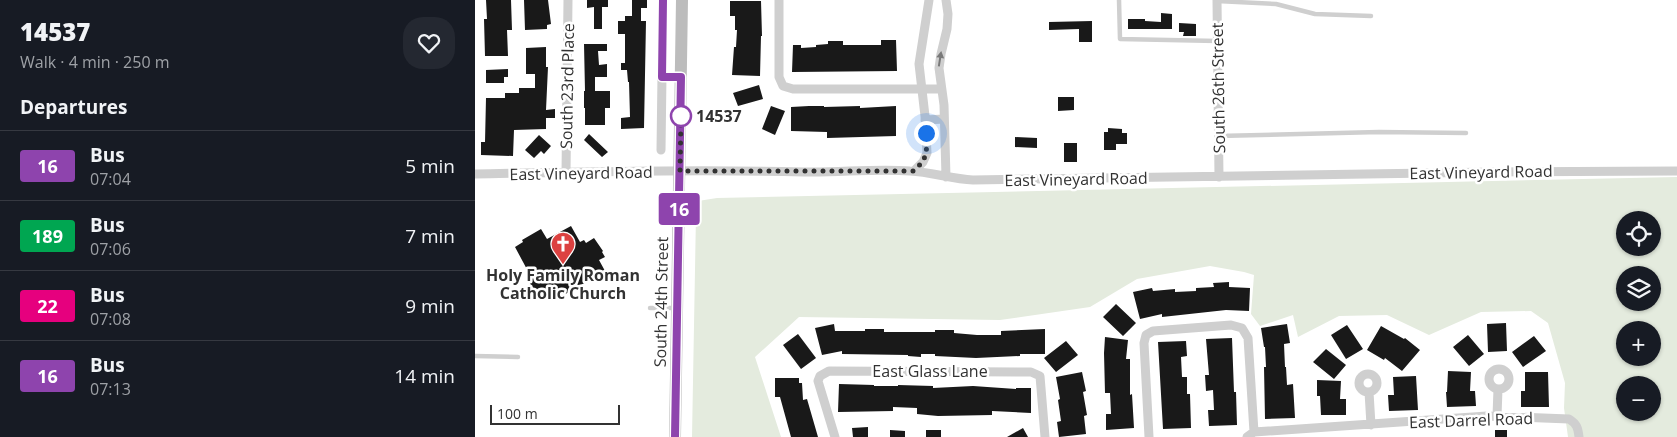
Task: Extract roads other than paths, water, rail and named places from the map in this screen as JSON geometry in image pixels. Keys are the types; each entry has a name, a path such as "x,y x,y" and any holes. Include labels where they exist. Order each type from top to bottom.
{"main road":[{"name":"South 24th Street","path":"675,437 682,0"}],"street":[{"name":"South 23rd Place","path":"566,173 568,0"},
{"path":"661,150 663,0"},
{"path":"779,0 779,78 783,86 793,89 941,89"},
{"path":"914,171 923,162 927,153 922,89 919,75 920,51 929,0"},
{"path":"946,0 948,14 947,29 939,68 944,105 946,177"},
{"name":"South 26th Street","path":"1217,1 1219,177"},
{"path":"662,77 681,77"},
{"path":"925,120 944,119"},
{"name":"East Vineyard Road","path":"475,174 680,171 914,171 973,180 1677,171"},
{"path":"1149,437 1144,343 1146,335 1153,331 1231,325 1242,328 1248,338 1251,434"},
{"name":"East Glass Lane","path":"835,437 817,382 820,376 829,371 1031,372 1041,376 1045,437"},
{"path":"1497,416 1498,389"},
{"path":"1369,392 1371,425"},
{"name":"East Darrel Road","path":"1251,434 1497,416 1569,419 1578,428 1579,437"}],"lane":[{"path":"1119,0 1120,39 1217,41"},
{"path":"1217,1 1275,4 1315,14 1371,16"},
{"path":"1218,136 1379,132 1466,133"},
{"path":"650,308 677,308"},
{"path":"475,356 518,357"}],"place":[{"name":"14537","path":"681,116"},
{"name":"Holy Family Roman Catholic Church","path":"563,265"}]}
